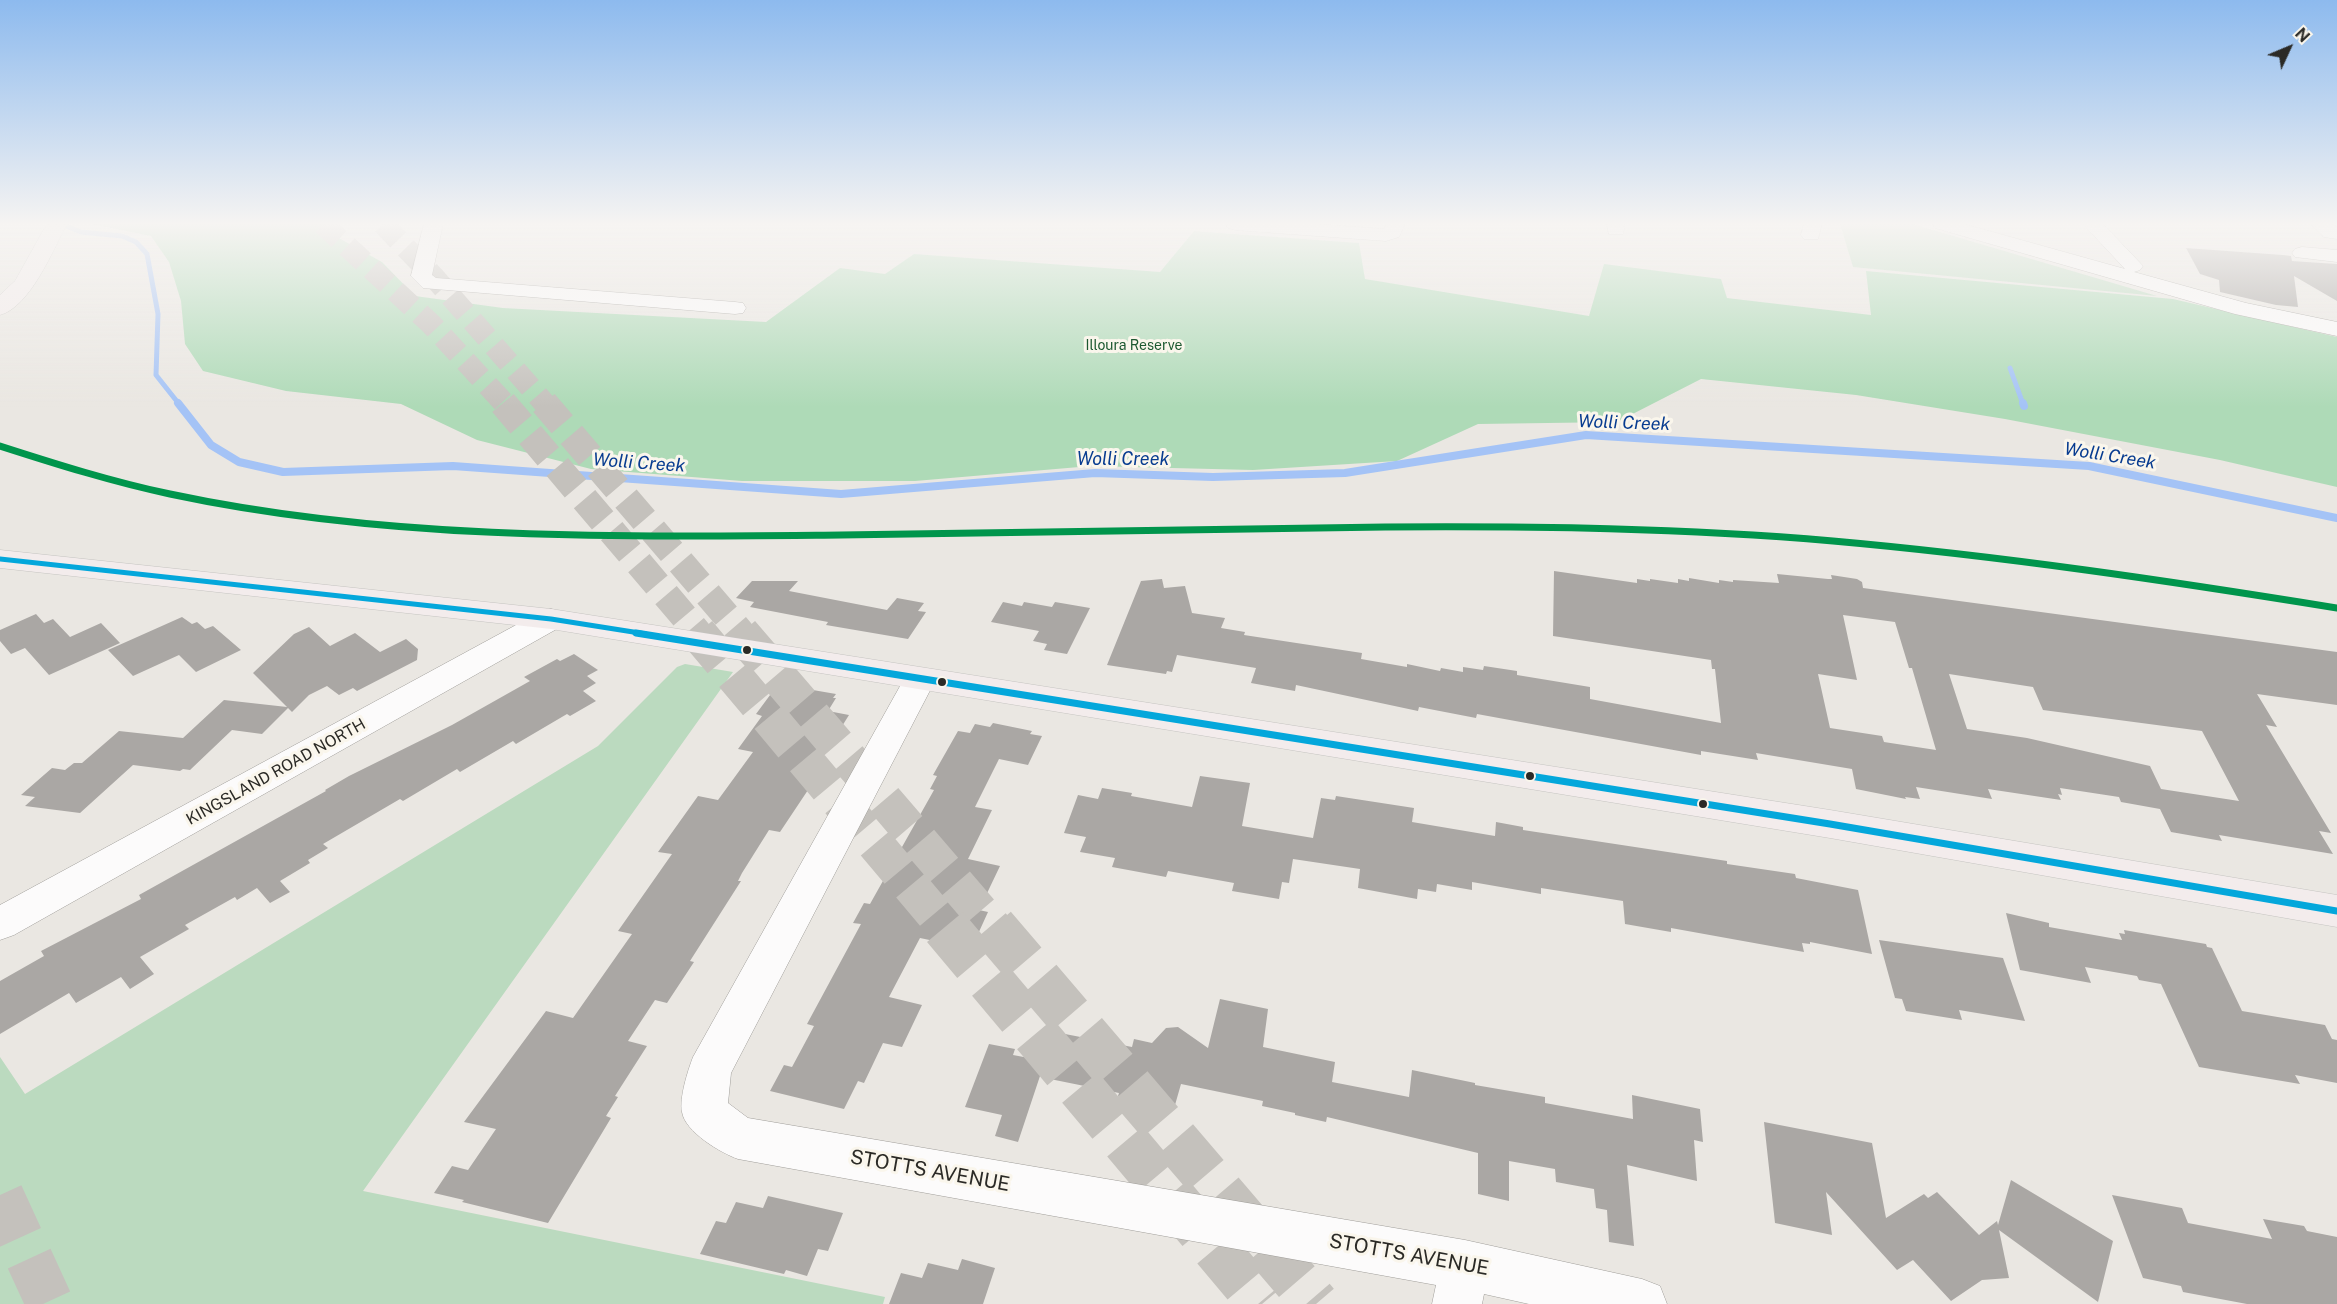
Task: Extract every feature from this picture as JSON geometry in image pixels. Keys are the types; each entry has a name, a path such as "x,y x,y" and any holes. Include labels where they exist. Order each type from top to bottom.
{"main road":[{"path":"0,308 23,285"},
{"path":"0,559 551,619 1830,824 2337,910"}],"street":[{"path":"441,285 735,308"},
{"path":"2157,285 2243,309 2337,329"},
{"name":"KINGSLAND ROAD NORTH","path":"0,924 551,619"},
{"name":"STOTTS AVENUE","path":"920,679 709,1071 704,1112 738,1138 1461,1284 1642,1304"}],"green space":[{"name":"Illoura Reserve","path":"176,285 404,285 415,296 503,308 766,322 817,285 1400,285 1589,316 1598,285 1723,285 1727,298 1871,315 1868,285 2018,285 2173,299 2337,337 2337,487 2220,460 2005,419 1856,395 1701,379 1617,422 1478,424 1397,461 1253,470 1091,466 915,481 742,481 591,469 477,440 401,404 286,391 203,371 185,344 181,301"},
{"path":"2040,285 2119,285 2157,296"},
{"path":"685,664 733,672 363,1191 885,1297 883,1304 0,1304 0,1057 25,1094 598,746 677,667"}],"building":[{"path":"2219,285 2295,285 2298,307 2276,305 2220,292"},
{"path":"2309,285 2337,285 2337,301"},
{"path":"1554,571 1637,583 1637,579 1678,583 1678,579 1689,581 1689,578 1719,583 1719,580 1733,582 1733,580 1779,583 1777,574 1832,579 1831,575 1857,579 1862,582 1863,588 2337,652 2337,705 2257,694 2277,727 2266,725 2331,833 2319,831 2333,854 2219,835 2222,841 2171,832 2160,809 2121,802 2119,797 2060,788 2062,795 2058,794 2061,800 1988,789 1992,799 1916,787 1920,799 1905,797 1906,799 1856,789 1852,769 1756,753 1758,760 1701,751 1701,755 1477,714 1476,718 1419,707 1418,711 1296,685 1295,691 1251,683 1256,668 1177,655 1172,672 1167,671 1166,674 1107,665 1141,581 1162,579 1164,588 1185,586 1192,613 1225,618 1221,628 1245,632 1244,635 1362,653 1361,659 1407,667 1407,664 1440,671 1441,668 1463,672 1463,667 1483,670 1484,666 1517,671 1517,675 1590,687 1590,699 1721,723 1715,669 1712,669 1711,660 1553,636","holes":["1843,615 1895,622 1909,668 1912,668 1936,750 1884,742 1882,736 1830,728 1818,674 1857,680","1949,674 2033,687 2043,710 2202,731 2239,801 2161,789 2150,766 2027,738 1967,729"]},
{"path":"752,581 798,581 789,591 887,610 897,598 924,603 918,611 926,612 908,639 826,625 828,622 750,607 754,602 736,598"},
{"path":"1003,602 1022,606 1024,602 1052,607 1055,602 1090,608 1067,654 1044,650 1047,644 1033,641 1039,631 991,622"},
{"path":"36,614 44,623 53,619 70,637 101,623 120,643 49,675 25,648 11,654 0,641 0,630"},
{"path":"182,617 192,624 197,622 205,629 213,626 241,650 196,672 179,655 133,676 108,650"},
{"path":"309,627 330,646 355,633 380,652 406,639 418,649 417,660 357,691 353,688 339,695 327,686 309,695 292,712 288,708 262,734 232,730 190,770 180,771 133,765 80,813 25,806 35,797 21,795 52,768 65,770 74,763 82,763 119,731 183,738 224,700 287,707 253,673 294,634"},
{"path":"574,654 598,670 587,676 596,683 583,691 596,701 570,716 567,714 516,744 513,741 460,772 457,769 323,844 328,848 308,860 310,863 280,881 290,892 270,903 257,888 237,900 235,897 185,925 189,929 140,957 154,974 130,989 121,977 76,1003 69,993 0,1034 0,981 44,956 41,951 141,899 139,895 349,776 452,725 530,681 524,677 557,659 560,661"},
{"path":"776,687 804,693 807,689 836,694 828,711 849,715 814,771 820,772 780,832 769,830 738,881 741,881 690,961 694,962 667,1003 655,1000 628,1041 647,1046 615,1096 618,1097 606,1116 611,1118 548,1223 434,1193 452,1166 468,1170 496,1129 464,1122 546,1011 573,1018 632,934 618,931 672,854 658,852 698,796 718,800 753,752 738,749 762,716 756,714"},
{"path":"993,723 1032,731 1030,734 1042,736 1028,765 999,759 975,807 992,810 968,859 1000,866 979,910 988,912 978,934 970,932 963,947 920,938 889,997 922,1005 902,1047 883,1043 864,1083 858,1081 844,1109 770,1091 784,1065 792,1067 814,1026 807,1024 861,924 853,923 864,903 870,904 934,790 930,789 937,776 933,775 958,731 970,733 975,724 990,727"},
{"path":"1200,776 1250,783 1242,826 1313,838 1321,798 1335,800 1336,796 1414,808 1412,822 1495,836 1496,822 1523,827 1523,830 1727,861 1727,864 1795,874 1796,878 1858,890 1872,954 1810,942 1810,944 1802,943 1804,952 1671,928 1671,932 1625,924 1623,901 1541,888 1541,894 1472,882 1472,890 1437,884 1436,892 1418,889 1417,899 1358,888 1360,869 1293,859 1289,883 1282,882 1279,899 1232,891 1234,883 1168,871 1166,877 1112,867 1115,858 1080,852 1086,837 1064,833 1078,795 1098,799 1102,788 1132,793 1131,796 1192,807"},
{"path":"2006,913 2049,923 2049,927 2122,940 2119,933 2125,934 2124,930 2206,944 2207,947 2212,948 2242,1011 2325,1025 2332,1039 2337,1040 2337,1083 2295,1075 2300,1084 2199,1067 2161,984 2139,980 2137,976 2085,967 2091,983 2020,970"},
{"path":"1879,940 2003,958 2025,1021 1959,1010 1962,1020 1906,1011 1902,999 1895,998"},
{"path":"1220,999 1268,1009 1263,1047 1335,1062 1332,1082 1409,1097 1412,1070 1475,1083 1475,1085 1545,1097 1545,1103 1633,1119 1632,1095 1700,1109 1703,1142 1694,1140 1697,1181 1627,1165 1634,1246 1609,1242 1607,1210 1596,1208 1594,1189 1556,1182 1555,1169 1509,1161 1509,1201 1478,1194 1478,1153 1327,1117 1326,1122 1295,1115 1295,1113 1262,1106 1263,1101 1181,1084 1175,1105 1142,1098 1141,1101 1118,1096 1119,1093 1050,1079 1065,1034 1132,1047 1134,1039 1152,1043 1166,1028 1178,1027 1208,1048"},
{"path":"989,1044 1015,1049 1013,1055 1045,1061 1018,1142 995,1136 1002,1115 965,1107"},
{"path":"1764,1122 1872,1143 1886,1218 1924,1194 1928,1198 1937,1192 1979,1235 1997,1221 1998,1225 2011,1180 2113,1241 2098,1302 1999,1230 2009,1278 1982,1280 1951,1301 1913,1260 1897,1270 1826,1192 1832,1235 1775,1223"},
{"path":"2112,1195 2182,1208 2188,1223 2272,1239 2263,1219 2304,1226 2307,1231 2337,1237 2337,1304 2247,1304 2183,1292 2181,1286 2143,1278"},
{"path":"768,1196 843,1213 828,1251 818,1249 807,1276 786,1270 784,1274 700,1254 716,1221 726,1223 736,1202 763,1208"},
{"path":"962,1259 995,1268 983,1304 889,1304 901,1273 922,1278 928,1263 958,1270"}],"waterway":[{"name":"Wolli Creek","path":"153,285 158,314 156,375 179,404"},
{"path":"2010,368 2023,404"},
{"name":"Wolli Creek","path":"178,403 211,445 239,462 283,472 453,466 841,494 1095,473 1213,477 1345,473 1586,435 2089,466 2337,518"}],"tunnel":[{"path":"389,285 431,324 505,404"},
{"path":"441,285 545,404"},
{"path":"503,403 699,634"},
{"path":"544,403 742,634"},
{"path":"698,633 946,928"},
{"path":"741,633 994,928"},
{"path":"945,927 1262,1304"},
{"path":"993,927 1316,1304"},
{"path":"0,1195 50,1304"}],"transit line":[{"path":"0,446 120,482 194,499 270,512 422,528 652,535 1385,527 1665,531 1833,541 1960,554 2149,579 2337,608"},
{"path":"0,559 551,619 1830,824 2337,911"}]}
